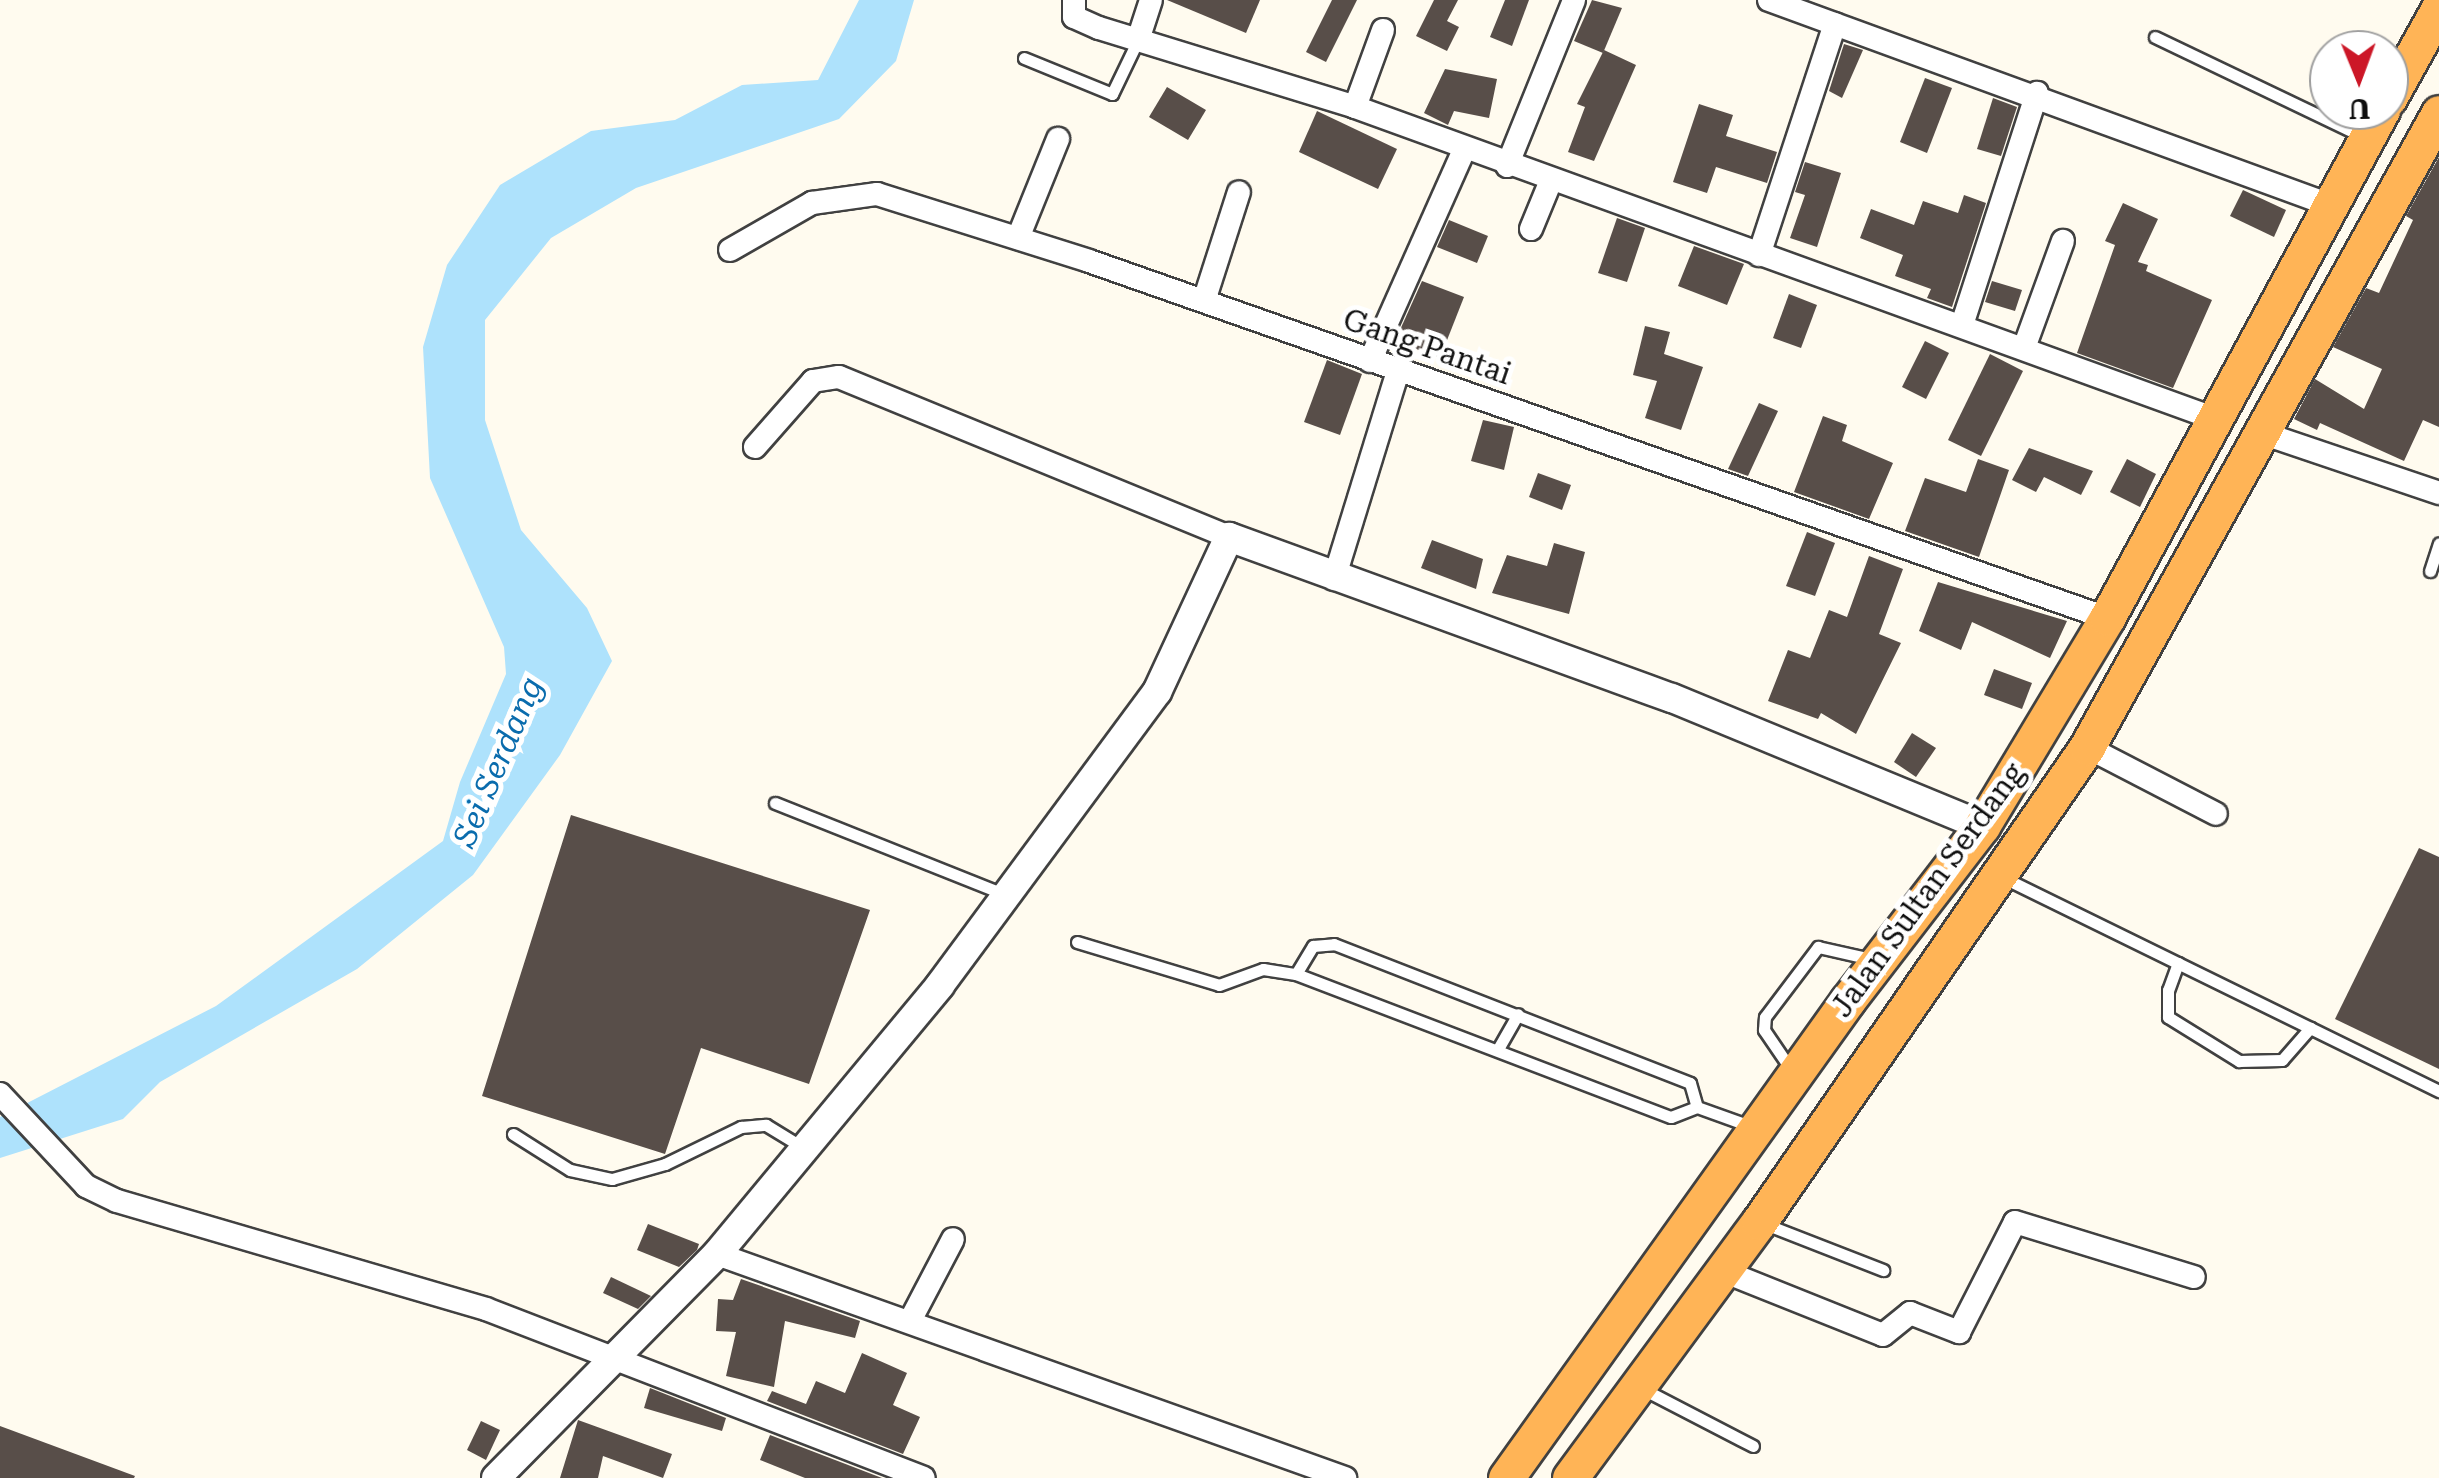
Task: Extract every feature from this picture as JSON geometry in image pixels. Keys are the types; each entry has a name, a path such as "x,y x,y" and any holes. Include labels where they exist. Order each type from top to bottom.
{"highway":[{"path":"2409,62 2439,8"},
{"name":"Jalan Sultan Serdang","path":"1570,1478 1758,1222 2086,747 2265,434 2439,113"},
{"name":"Jalan Sultan Serdang","path":"1506,1478 1794,1075 1982,826 2108,618 2327,204 2370,130"}],"street":[{"path":"1074,0 1074,17 1355,108 1550,183 1962,325 2213,418"},
{"path":"1138,40 1151,0"},
{"path":"1507,166 1574,0"},
{"path":"1769,0 2037,93 2327,204"},
{"path":"1759,256 1835,24"},
{"path":"1355,108 1383,30"},
{"path":"1962,325 2037,93"},
{"path":"1018,238 1058,139"},
{"path":"1370,361 1464,150"},
{"path":"1531,229 1550,183"},
{"name":"Gang Pantai","path":"730,250 812,203 861,192 1018,238 1204,301 2108,618"},
{"path":"1204,301 1239,192"},
{"path":"2024,348 2063,241"},
{"path":"1334,580 1398,372"},
{"path":"755,447 813,381 839,377 1334,580 1672,698 1982,826"},
{"path":"2265,434 2439,492"},
{"path":"496,1478 717,1254 1008,896 1158,692 1229,537"},
{"path":"2086,747 2216,814"},
{"path":"0,1094 86,1186 118,1201 486,1309 610,1361 924,1478"},
{"path":"1723,1271 1883,1334 1910,1313 1961,1330 2016,1222 2194,1277"},
{"path":"911,1320 953,1239"},
{"path":"717,1254 911,1320 1344,1478"}],"lane":[{"path":"2154,37 2309,98"},
{"path":"1024,58 1112,94 1138,40"},
{"path":"2430,572 2439,543"},
{"path":"775,803 1008,896"},
{"path":"1998,875 2439,1092"},
{"path":"1077,942 1220,984 1263,970 1296,974 1672,1118 1697,1107 1756,1128"},
{"path":"1296,974 1313,946 1334,944 1690,1083 1697,1107"},
{"path":"1794,1075 1764,1030 1766,1017 1818,946 1878,961"},
{"path":"2178,963 2168,1017 2239,1061 2282,1060 2310,1028"},
{"path":"1498,1049 1518,1014"},
{"path":"513,1134 570,1170 612,1178 666,1164 756,1125 802,1147"},
{"path":"1758,1222 1882,1270"},
{"path":"1638,1387 1752,1446"}],"water":[{"name":"Sei Serdang","path":"859,0 914,0 896,61 839,119 636,188 551,238 485,320 485,420 521,530 587,608 612,661 560,755 473,875 357,969 160,1082 123,1119 0,1158 0,1117 216,1006 443,841 460,782 506,674 504,647 430,478 423,347 447,265 500,185 591,131 675,120 742,85 818,80"}],"building":[{"path":"1167,0 1260,0 1246,33"},
{"path":"1332,0 1357,0 1326,62 1306,52"},
{"path":"1434,0 1458,0 1447,21 1459,27 1447,51 1416,36"},
{"path":"1505,0 1529,0 1512,46 1490,37"},
{"path":"1592,0 1622,8 1603,53 1574,41"},
{"path":"1844,44 1863,50 1842,98 1829,91"},
{"path":"1604,50 1636,65 1594,161 1568,152 1585,107 1577,104"},
{"path":"1445,69 1497,79 1489,118 1454,111 1448,125 1424,113"},
{"path":"1925,78 1952,88 1927,153 1900,142"},
{"path":"1167,87 1206,110 1188,140 1149,117"},
{"path":"1993,98 2017,107 2001,156 1977,149"},
{"path":"1699,104 1733,115 1726,136 1777,152 1767,183 1716,167 1707,193 1673,182"},
{"path":"1317,111 1397,149 1378,189 1299,152"},
{"path":"2439,157 2439,427 2423,420 2404,461 2320,423 2317,430 2294,419 2315,379 2364,409 2382,369 2333,347 2366,288 2379,293 2413,220 2406,216"},
{"path":"1805,162 1841,173 1817,247 1790,238 1805,195 1795,192"},
{"path":"2243,190 2286,210 2274,237 2230,216"},
{"path":"1964,195 1986,203 1952,307 1927,298 1931,289 1895,276 1903,255 1860,238 1871,209 1914,225 1923,201 1958,213"},
{"path":"2123,203 2158,219 2138,262 2148,265 2146,271 2212,300 2173,388 2077,353 2115,245 2105,241"},
{"path":"1617,218 1645,228 1627,282 1598,273"},
{"path":"1449,220 1488,236 1477,263 1437,247"},
{"path":"1694,246 1744,264 1727,305 1678,286"},
{"path":"1422,281 1464,297 1440,358 1395,341"},
{"path":"1992,281 2022,290 2015,311 1985,302"},
{"path":"1789,294 1817,305 1801,348 1773,338"},
{"path":"1645,326 1670,332 1664,354 1703,367 1681,430 1645,418 1657,381 1633,375"},
{"path":"1925,341 1949,353 1926,399 1902,387"},
{"path":"1990,354 2023,371 1981,456 1948,440"},
{"path":"1327,360 1362,374 1340,435 1304,422"},
{"path":"1759,403 1778,411 1748,476 1728,469"},
{"path":"1823,416 1847,425 1842,441 1893,463 1869,519 1794,492"},
{"path":"1483,420 1514,427 1504,470 1471,461"},
{"path":"2029,448 2093,471 2081,495 2044,477 2036,492 2012,480"},
{"path":"1978,459 2009,470 1979,557 1905,531 1925,478 1966,492"},
{"path":"2127,459 2156,474 2140,507 2110,492"},
{"path":"1538,473 1571,485 1562,510 1529,497"},
{"path":"1807,532 1835,543 1815,596 1786,586"},
{"path":"1432,540 1483,559 1476,589 1421,568"},
{"path":"1554,543 1585,552 1569,614 1492,593 1507,555 1547,566"},
{"path":"1869,556 1903,569 1879,634 1901,643 1856,734 1821,713 1818,719 1768,701 1788,650 1810,658 1829,610 1847,617"},
{"path":"1938,582 2067,621 2050,658 1972,622 1961,650 1919,631"},
{"path":"1994,669 2032,683 2022,709 1984,695"},
{"path":"1912,733 1936,748 1916,777 1894,762"},
{"path":"571,815 870,910 809,1084 701,1048 665,1154 482,1096"},
{"path":"2419,848 2439,857 2439,1069 2335,1019"},
{"path":"648,1224 699,1244 697,1250 679,1267 637,1250"},
{"path":"611,1277 651,1296 638,1309 603,1293"},
{"path":"741,1279 860,1321 855,1338 785,1321 774,1387 726,1376 736,1332 716,1331 718,1299 733,1300"},
{"path":"862,1353 907,1373 893,1405 920,1417 903,1454 767,1401 772,1391 806,1404 816,1381 845,1393"},
{"path":"650,1388 726,1418 722,1431 644,1408"},
{"path":"578,1420 672,1454 663,1478 603,1456 598,1478 560,1478"},
{"path":"481,1421 500,1430 486,1460 467,1450"},
{"path":"0,1426 135,1476 0,1478"},
{"path":"770,1435 882,1478 805,1478 760,1460"}]}
